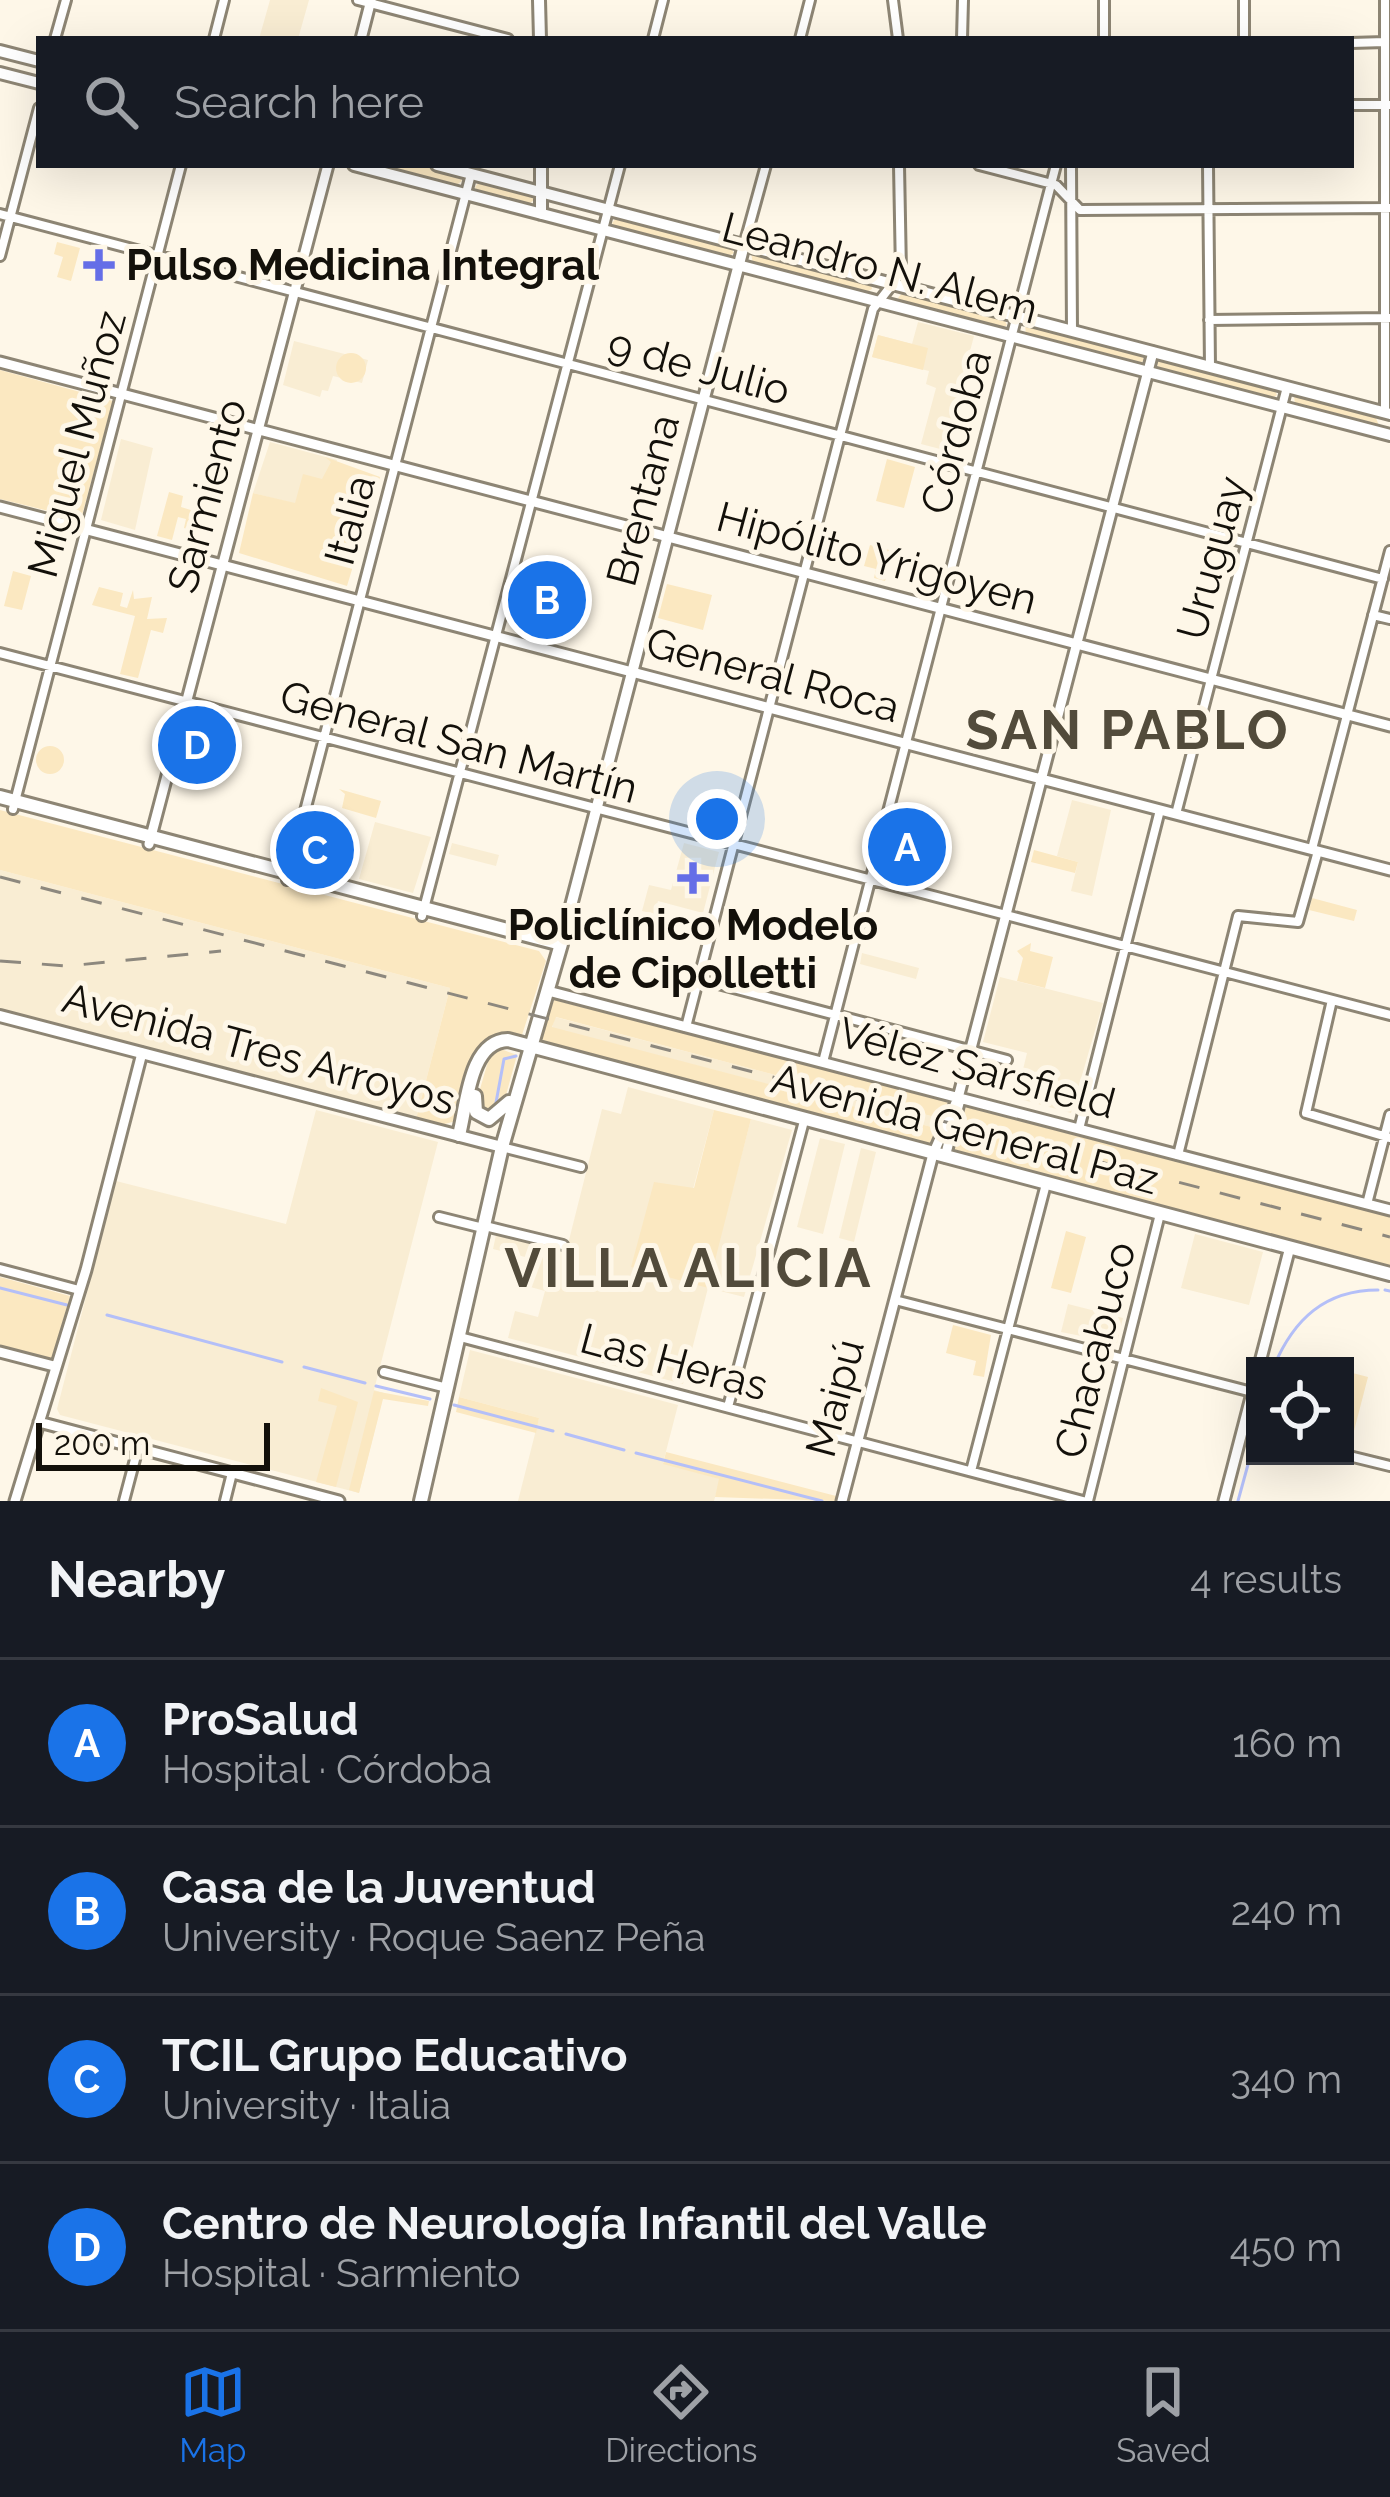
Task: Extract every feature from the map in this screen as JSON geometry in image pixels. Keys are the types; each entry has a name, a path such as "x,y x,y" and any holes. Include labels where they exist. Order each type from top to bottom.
{"main road":[{"path":"539,0 540,36"},
{"path":"0,51 36,60"},
{"path":"0,73 36,82"},
{"name":"Leandro N. Alem","path":"366,168 1390,434"},
{"name":"Leandro N. Alem","path":"448,168 1388,413"},
{"path":"541,168 541,214"},
{"name":"Brentana","path":"526,1048 548,991 744,245"},
{"path":"1388,413 1383,423 1390,434"},
{"path":"7,803 556,948"},
{"path":"423,912 556,948"},
{"path":"502,1147 509,1102 556,948"},
{"name":"Avenida Tres Arroyos","path":"0,1016 502,1147"},
{"path":"459,1135 484,1048 502,1040 526,1048"},
{"path":"509,1102 492,1118 481,1116 474,1106 490,1052 526,1048"},
{"path":"421,1501 526,1048"},
{"name":"Avenida General Paz","path":"526,1048 1390,1274"}],"street":[{"path":"57,36 66,0"},
{"path":"215,36 224,0"},
{"path":"358,0 497,36"},
{"path":"654,36 663,0"},
{"path":"801,36 810,0"},
{"path":"962,0 962,36"},
{"path":"1104,0 1104,36"},
{"path":"1244,0 1244,36"},
{"path":"1385,0 1388,413"},
{"path":"894,1 898,36"},
{"path":"362,36 371,2"},
{"path":"1354,43 1388,42"},
{"path":"1354,105 1388,105"},
{"path":"0,256 5,216 36,118"},
{"name":"Miguel Muñoz","path":"7,803 50,666 180,168"},
{"name":"Sarmiento","path":"150,841 327,168"},
{"path":"423,912 619,168"},
{"name":"Brentana","path":"744,245 765,168"},
{"path":"686,1027 877,301 901,271 899,168"},
{"path":"991,168 1052,184 1082,210 1388,208"},
{"name":"Córdoba","path":"823,1062 1056,168"},
{"path":"1071,168 1072,331"},
{"path":"1208,168 1210,367"},
{"name":"Italia","path":"288,877 471,174"},
{"name":"9 de Julio","path":"5,216 1383,579"},
{"path":"1210,320 1389,318"},
{"name":"Maipú","path":"842,1501 895,1300 958,1097 1153,352"},
{"name":"Hipólito Yrigoyen","path":"0,362 1390,726"},
{"name":"Uruguay","path":"1176,814 1287,387"},
{"name":"General Roca","path":"0,507 1390,870"},
{"path":"1178,1155 1240,914 1299,921 1390,551"},
{"path":"1373,615 1390,619"},
{"name":"General San Martín","path":"0,653 1390,1016"},
{"path":"1079,1129 1160,810"},
{"path":"699,980 1007,1060"},
{"name":"Vélez Sarsfield","path":"548,991 1390,1210"},
{"path":"1332,1000 1306,1113 1387,1138"},
{"path":"15,1501 79,1290 142,1053"},
{"path":"1367,1204 1390,1115"},
{"path":"728,1407 804,1121"},
{"path":"502,1147 581,1167"},
{"path":"971,1472 1046,1184"},
{"name":"Chacabuco","path":"1086,1501 1160,1214"},
{"path":"439,1216 563,1245"},
{"path":"1261,1357 1290,1247"},
{"path":"0,1269 79,1290"},
{"path":"895,1300 1246,1385"},
{"name":"Las Heras","path":"458,1337 1086,1501"},
{"path":"0,1352 54,1366"},
{"path":"384,1372 447,1388"},
{"path":"1224,1501 1246,1416"},
{"path":"39,1422 339,1501"},
{"path":"1242,1431 1246,1432"},
{"path":"124,1501 138,1448"},
{"path":"1354,1457 1390,1466"},
{"path":"224,1501 232,1473"}],"shaded area":[{"path":"270,0 309,0 299,36 260,36"},
{"path":"381,168 433,168 457,174 462,181 454,187"},
{"path":"480,181 529,193 534,200 526,206 479,193 475,187"},
{"path":"617,217 729,245 734,253 726,258 616,229 612,223"},
{"path":"57,242 80,248 71,281 57,277 63,257 54,254"},
{"path":"751,253 871,284 872,289 865,293 753,264"},
{"path":"904,291 1003,317 1007,325 1001,329 902,303 898,298"},
{"path":"918,322 974,336 944,450 921,444 936,388 926,384 929,371 872,357 878,335 912,344"},
{"path":"1025,324 1140,352 1144,360 1138,365 1026,335"},
{"path":"878,335 928,348 923,370 872,357"},
{"path":"294,341 368,360 362,383 333,376 328,391 322,390 320,397 283,385"},
{"path":"351,353 362,357 366,368 362,379 351,383 340,379 336,368 340,357"},
{"path":"1163,358 1273,387 1277,395 1270,400 1158,370 1157,362"},
{"path":"0,370 113,401 81,519 0,499"},
{"path":"1294,394 1375,416 1380,428 1295,406"},
{"path":"121,439 153,448 135,530 101,520"},
{"path":"270,442 337,460 323,511 253,493"},
{"path":"325,457 380,477 347,586 239,553 253,493 295,503 303,474 322,479 331,462"},
{"path":"887,459 915,467 904,508 876,501"},
{"path":"169,492 183,496 181,507 194,511 189,530 184,528 186,519 178,517 172,540 157,536"},
{"path":"870,545 893,551 885,581 874,578 876,569 864,566"},
{"path":"13,571 31,576 22,610 4,606"},
{"path":"667,584 712,595 703,630 658,618"},
{"path":"523,586 578,600 574,614 517,599"},
{"path":"99,587 123,593 120,606 127,608 133,590 134,599 152,597 147,619 167,618 163,633 151,630 138,678 120,674 135,616 92,605"},
{"path":"50,746 60,750 64,760 60,770 50,774 40,770 36,760 40,750"},
{"path":"339,789 381,801 376,818 342,808 345,794"},
{"path":"1072,800 1111,810 1092,896 1071,891 1078,862 1057,856"},
{"path":"0,810 539,951 546,961 521,1038 488,1042 456,1121 441,1125 416,1119 450,988 0,870"},
{"path":"375,822 431,837 413,893 359,879"},
{"path":"452,843 499,855 496,866 449,854"},
{"name":"Policlínico Modelo de Cipolletti","path":"684,843 719,852 703,913 658,901 654,914 642,911 649,885 671,890"},
{"path":"1034,850 1078,862 1075,873 1031,862"},
{"path":"0,870 450,988 416,1119 0,1010"},
{"path":"1312,898 1357,910 1354,921 1309,910"},
{"path":"1031,943 1030,951 1053,957 1045,988 1017,981 1023,958 1017,951"},
{"path":"862,953 919,968 916,979 860,964"},
{"path":"1000,977 1103,1003 1071,1113 1016,1098 1027,1053 983,1042"},
{"path":"554,1000 943,1099 948,1103 946,1120 556,1017 552,1027 943,1130 935,1142 925,1144 547,1046 541,1037"},
{"path":"555,1017 946,1120 943,1130 552,1028"},
{"path":"501,1049 517,1055 503,1106 486,1114 478,1096 489,1058"},
{"path":"628,1087 714,1110 693,1189 654,1183 707,1287 751,1119 792,1130 744,1297 708,1288 683,1384 508,1338 515,1311 538,1317 545,1291 523,1285 529,1258 493,1249 496,1235 566,1252 602,1109 621,1114"},
{"path":"966,1107 1390,1217 1390,1266 955,1152 951,1145"},
{"path":"316,1110 438,1142 374,1390 384,1393 359,1493 60,1415 57,1409 116,1181 286,1224"},
{"path":"714,1110 751,1119 708,1288 631,1267 654,1182 694,1188"},
{"path":"820,1138 845,1144 823,1234 797,1227"},
{"path":"861,1148 876,1152 854,1242 839,1238"},
{"path":"1066,1231 1086,1237 1071,1293 1051,1288"},
{"path":"1195,1234 1263,1252 1249,1305 1181,1288"},
{"path":"0,1277 70,1296 52,1359 0,1347"},
{"path":"1068,1304 1123,1318 1117,1343 1061,1332"},
{"path":"953,1325 991,1335 984,1377 973,1375 976,1361 946,1353"},
{"path":"470,1350 678,1405 663,1463 720,1479 714,1501 518,1501 539,1418 459,1397"},
{"path":"1354,1373 1368,1377 1354,1431"},
{"path":"321,1388 358,1402 336,1487 316,1482 337,1406 318,1401"},
{"path":"374,1391 429,1401 428,1406 383,1399 359,1493 349,1490"},
{"path":"459,1397 539,1418 536,1433 456,1412"},
{"path":"666,1452 836,1496 835,1501 715,1497 719,1479 663,1464"}],"waterway":[{"path":"495,1108 504,1059 516,1056"},
{"path":"0,1288 67,1305"},
{"path":"1278,1357 1291,1334 1314,1310 1342,1295 1378,1290"},
{"path":"1385,1290 1390,1291"},
{"path":"107,1315 282,1362"},
{"path":"304,1367 365,1383"},
{"path":"376,1386 430,1399"},
{"path":"454,1405 553,1431"},
{"path":"566,1434 624,1450"},
{"path":"636,1453 822,1501"},
{"path":"1238,1501 1248,1465"}],"railway":[{"path":"0,877 1390,1237"},
{"path":"0,961 67,966 221,951"}],"place":[{"name":"Pulso Medicina Integral","path":"99,265"},
{"name":"Casa de la Juventud","path":"547,600"},
{"name":"Centro de Neurología Infantil del Valle","path":"197,745"},
{"name":"ProSalud","path":"907,847"},
{"name":"TCIL Grupo Educativo","path":"315,850"},
{"name":"Policlínico Modelo de Cipolletti","path":"693,878"}],"district":[{"name":"SAN PABLO","path":"1128,730"},
{"name":"VILLA ALICIA","path":"689,1268"}]}
